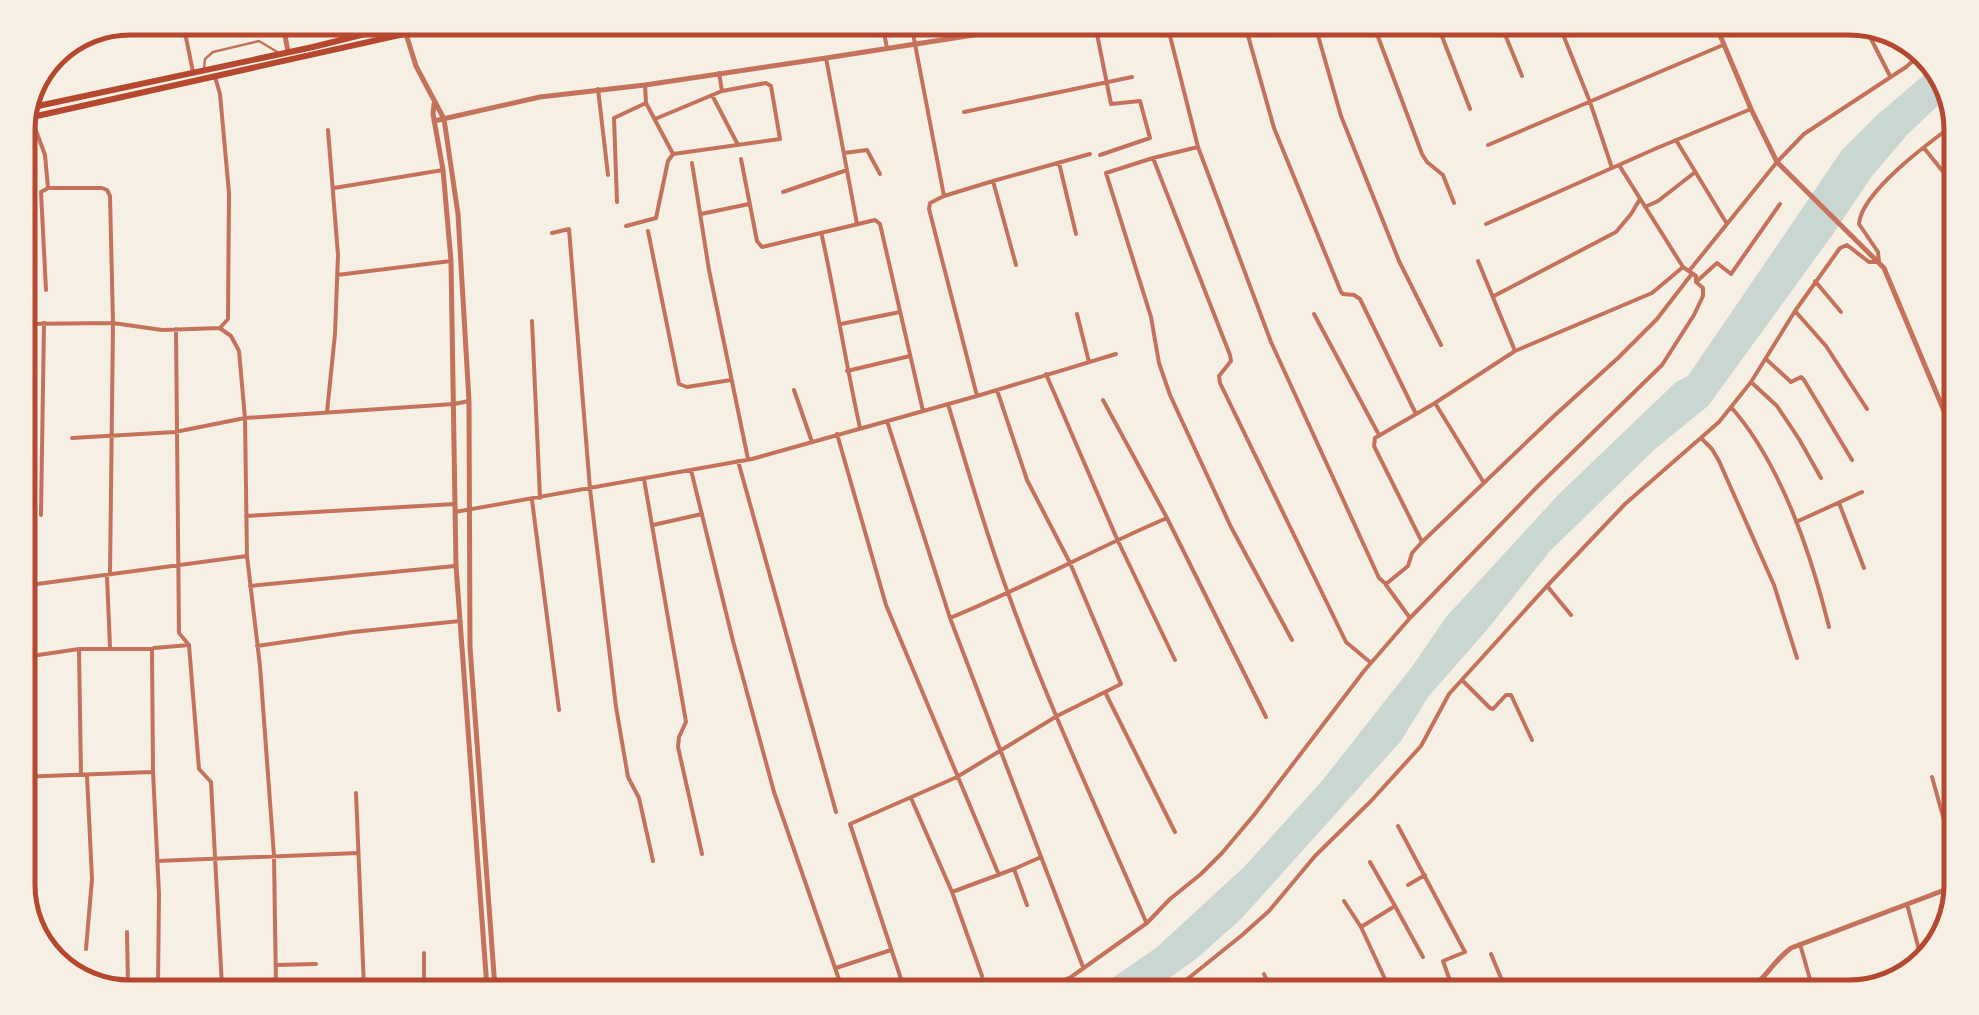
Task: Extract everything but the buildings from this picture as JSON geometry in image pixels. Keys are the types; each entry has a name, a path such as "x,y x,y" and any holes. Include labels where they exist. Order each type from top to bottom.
{"highway":[{"path":"38,106 284,53 348,35"},
{"path":"36,116 402,35"},
{"path":"108,90 110,100"}],"street":[{"path":"185,35 193,72"},
{"path":"283,35 284,53"},
{"path":"406,35 416,66 444,119 458,214 469,400 470,646 491,980"},
{"path":"884,35 887,48"},
{"path":"913,35 944,196"},
{"path":"434,122 540,97 973,35"},
{"path":"1097,35 1112,106 1141,102 1150,138 1100,156"},
{"path":"1169,35 1198,146 1271,342 1380,578 1410,618"},
{"path":"1247,35 1274,128 1340,292 1360,298 1416,414"},
{"path":"1318,35 1341,116 1399,261 1442,345"},
{"path":"1377,35 1422,154 1443,175 1454,203"},
{"path":"1441,35 1470,109"},
{"path":"1505,35 1522,76"},
{"path":"1563,35 1612,169"},
{"path":"1720,35 1778,162 1879,262 1944,411"},
{"path":"1870,38 1890,76"},
{"path":"1488,145 1724,45"},
{"path":"826,58 857,224"},
{"path":"1386,584 1408,566 1422,542 1657,319 1688,271 1804,134 1914,60"},
{"path":"719,73 722,92"},
{"path":"215,77 229,193 228,319 220,328"},
{"path":"964,112 1132,77"},
{"path":"626,226 656,218 668,161 673,154 780,139 772,86 766,83 712,95 655,119"},
{"path":"645,85 646,103 673,154"},
{"path":"598,89 608,175"},
{"path":"712,95 738,145"},
{"path":"617,202 614,118 646,103"},
{"path":"434,104 451,261 456,566 490,980"},
{"path":"1486,224 1751,109"},
{"path":"35,128 45,156 48,188"},
{"path":"328,130 337,275 328,412"},
{"path":"1879,262 1878,252 1859,224 1859,217 1898,167 1944,132"},
{"path":"1676,140 1727,224"},
{"path":"1198,146 1106,173 1151,316 1159,363 1170,395 1231,527 1292,640"},
{"path":"1924,148 1944,172"},
{"path":"844,154 867,150 880,174"},
{"path":"978,396 929,209 932,200 1090,154"},
{"path":"1153,158 1230,356 1231,361 1219,376 1220,383 1346,642 1371,663"},
{"path":"741,159 757,241 762,247 875,220 880,224 923,411"},
{"path":"692,163 748,459"},
{"path":"1058,163 1076,234"},
{"path":"1065,980 1147,923 1170,898 1201,874 1254,816 1410,618 1662,364 1694,315 1703,288 1619,166"},
{"path":"334,188 443,170"},
{"path":"783,192 847,170"},
{"path":"1645,207 1695,172"},
{"path":"993,181 1016,265"},
{"path":"46,290 41,192 48,188 102,188 109,192 113,323 110,647"},
{"path":"1494,296 1616,232 1640,198"},
{"path":"701,214 749,204"},
{"path":"1696,282 1717,264 1730,274 1780,204"},
{"path":"552,233 569,229 590,489 622,742 653,862"},
{"path":"648,231 679,384 688,387 732,380"},
{"path":"822,234 860,428"},
{"path":"1186,980 1268,911 1421,746 1448,694 1625,504 1702,439 1731,407 1815,281 1844,245 1848,244 1869,262 1879,262"},
{"path":"337,275 451,261"},
{"path":"1478,261 1515,352"},
{"path":"1422,542 1374,446 1374,438 1515,352 1652,292 1688,271"},
{"path":"1815,281 1841,312"},
{"path":"1795,311 1826,346 1867,409"},
{"path":"841,324 900,312"},
{"path":"1078,314 1090,362"},
{"path":"1314,314 1379,435"},
{"path":"532,321 540,498"},
{"path":"35,323 113,323 162,330 220,328 231,336 239,351 245,418 247,556 274,856 276,980"},
{"path":"41,514 44,323"},
{"path":"176,330 178,633 189,645 199,769 211,782 222,980"},
{"path":"455,512 748,459 1116,354"},
{"path":"847,371 910,356"},
{"path":"1766,359 1791,382 1801,377 1804,380 1852,460"},
{"path":"1046,374 1175,660"},
{"path":"1751,382 1776,406 1821,478"},
{"path":"794,390 812,442"},
{"path":"902,980 850,824 957,777 1057,716 1121,684 1070,563 1027,480 997,390"},
{"path":"72,438 175,432 245,418 469,400"},
{"path":"1103,400 1266,717"},
{"path":"1435,403 1484,483"},
{"path":"948,404 1008,594 1147,923"},
{"path":"1731,407 1748,427 1796,522 1830,628"},
{"path":"887,421 950,618 1083,969"},
{"path":"837,434 886,606 999,875"},
{"path":"1702,439 1719,461 1774,585 1797,658"},
{"path":"738,461 836,812"},
{"path":"691,470 774,792 840,980"},
{"path":"644,479 686,722 678,737 678,747 702,854"},
{"path":"1796,522 1862,492"},
{"path":"532,500 558,710"},
{"path":"1839,503 1864,568"},
{"path":"246,516 455,504"},
{"path":"652,526 702,514"},
{"path":"950,618 1167,518"},
{"path":"37,584 247,556"},
{"path":"250,586 456,566"},
{"path":"1548,586 1572,615"},
{"path":"257,646 460,620"},
{"path":"35,655 79,649 189,645"},
{"path":"152,648 158,980"},
{"path":"79,649 92,879 86,949"},
{"path":"1462,680 1493,709 1506,695 1511,695 1532,740"},
{"path":"1105,692 1175,832"},
{"path":"35,778 153,772"},
{"path":"1932,777 1944,820"},
{"path":"356,792 364,980"},
{"path":"911,798 952,892 982,976"},
{"path":"1398,826 1466,952 1442,961 1449,980"},
{"path":"157,860 358,853"},
{"path":"952,892 1040,857"},
{"path":"1370,862 1423,957"},
{"path":"1014,869 1027,905"},
{"path":"1408,885 1426,875"},
{"path":"1763,980 1781,956 1800,944 1944,890"},
{"path":"1344,901 1386,980"},
{"path":"1907,904 1920,949"},
{"path":"1361,927 1396,906"},
{"path":"127,932 128,980"},
{"path":"1800,944 1810,980"},
{"path":"836,968 891,950"},
{"path":"424,952 424,980"},
{"path":"1491,954 1502,980"},
{"path":"276,966 316,964"},
{"path":"1264,974 1266,980"}],"lane":[{"path":"204,70 204,59 213,52 259,41 284,53"}],"shaded area":[{"path":"1926,74 1940,103 1872,176 1708,406 1655,449 1550,551 1428,697 1401,741 1240,920 1166,980 1109,980 1156,948 1244,867 1322,781 1446,617 1559,494 1676,382 1688,376 1842,150"}]}
